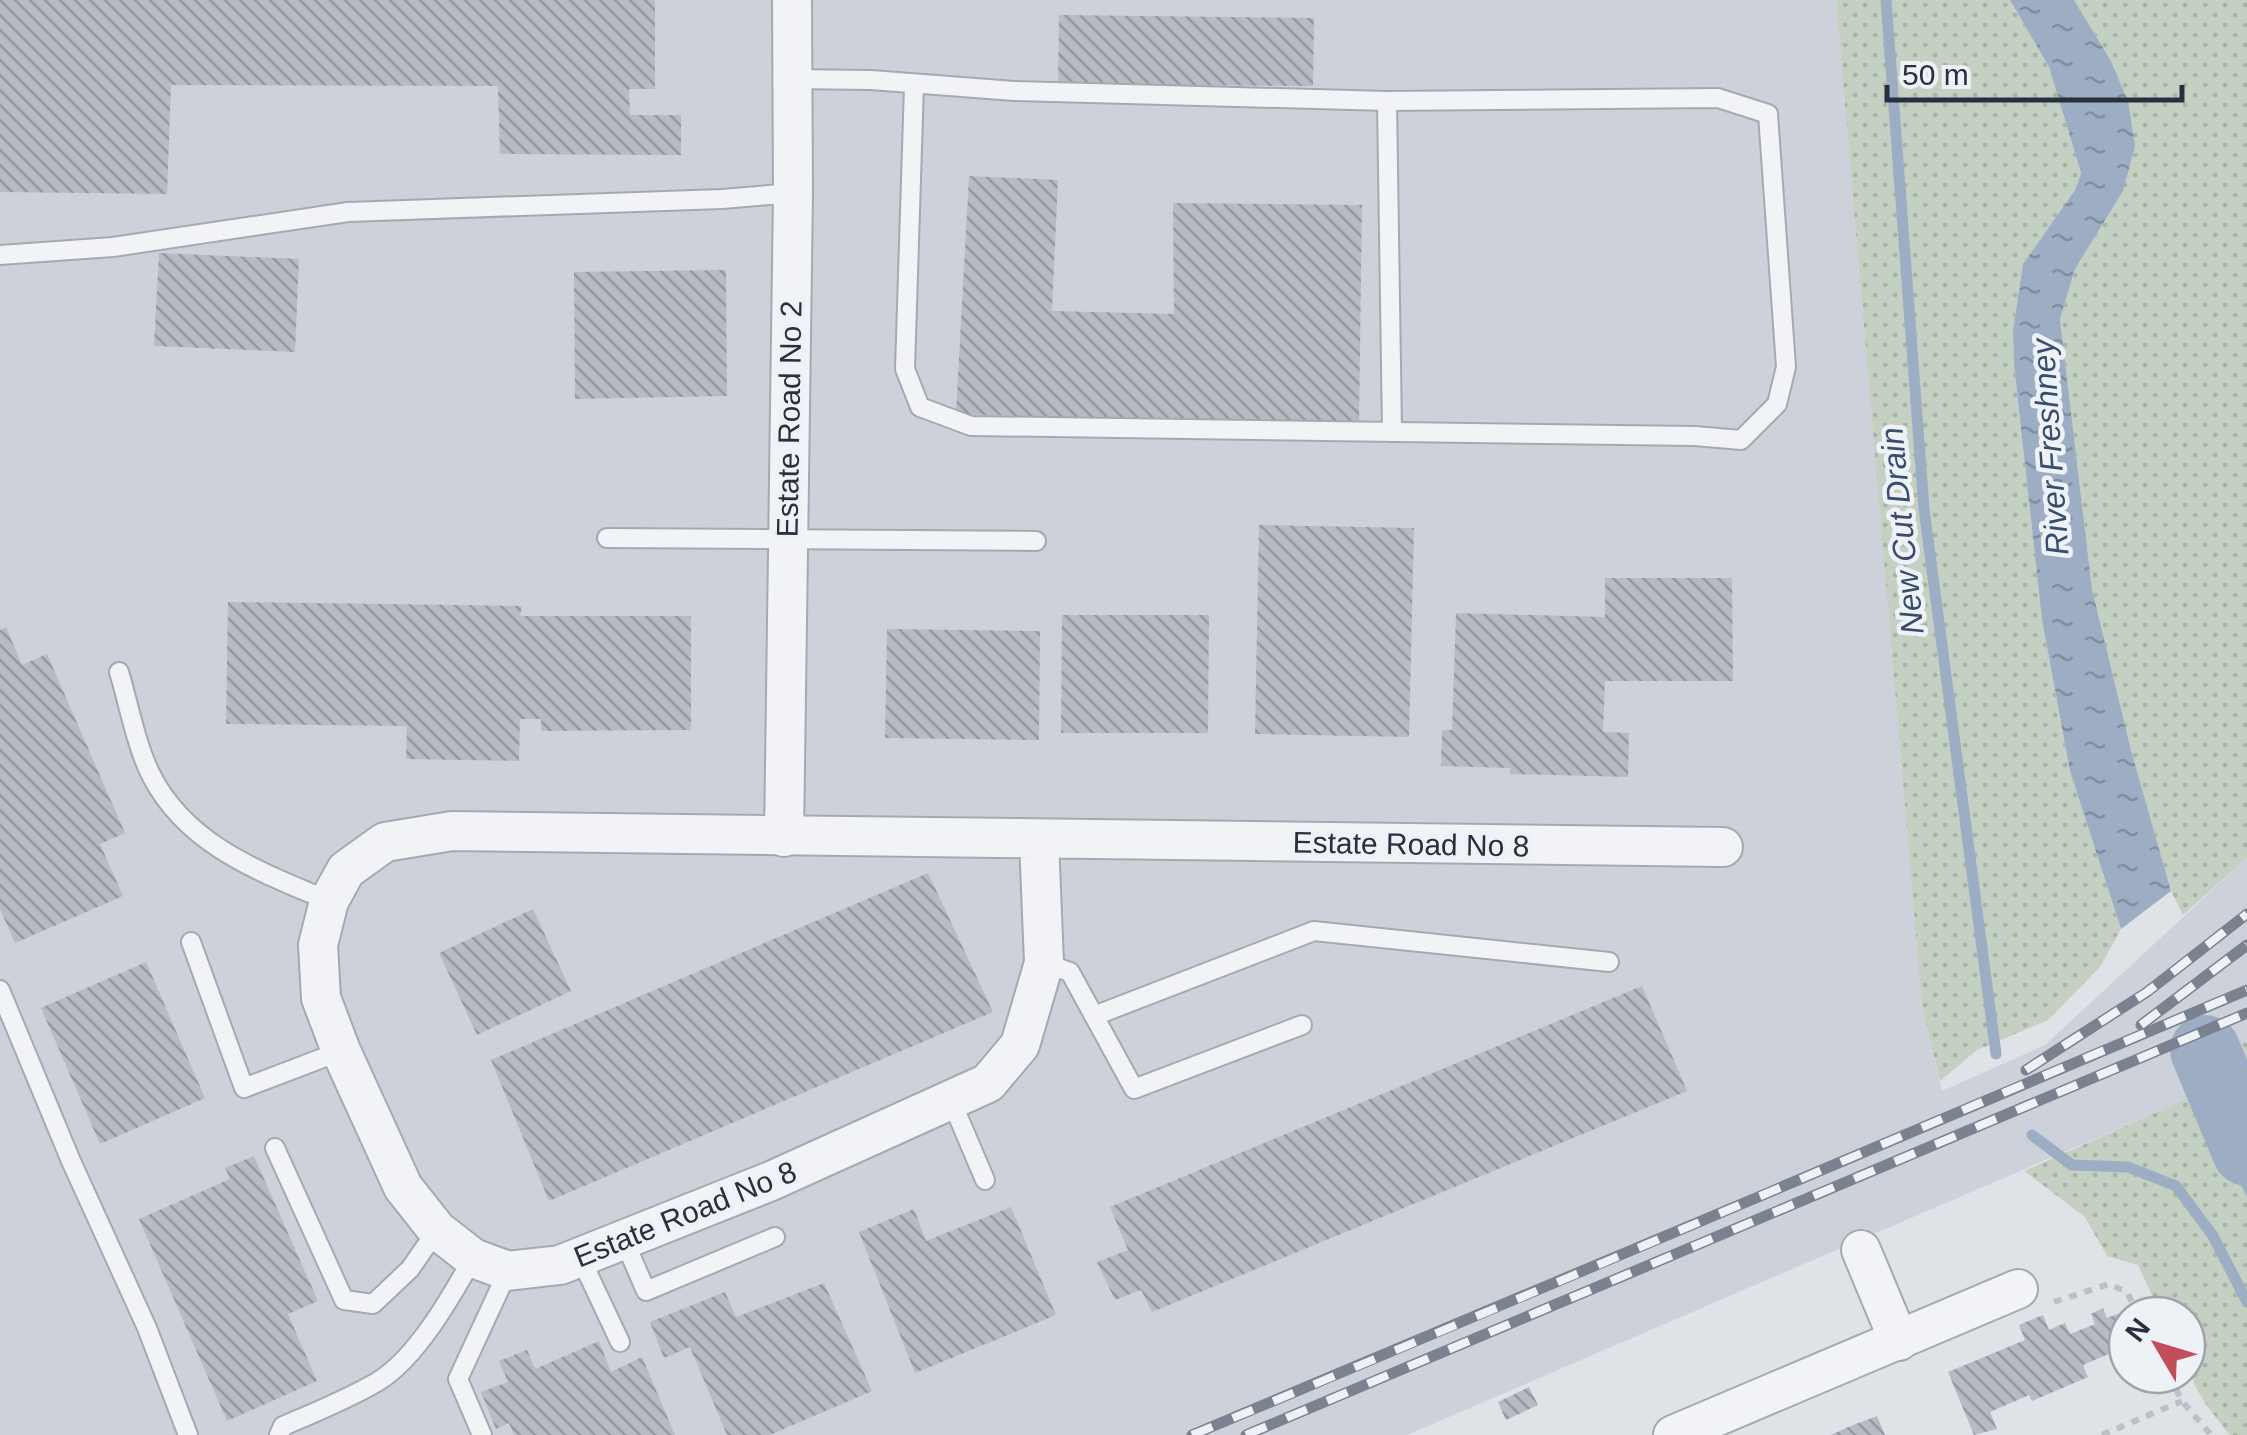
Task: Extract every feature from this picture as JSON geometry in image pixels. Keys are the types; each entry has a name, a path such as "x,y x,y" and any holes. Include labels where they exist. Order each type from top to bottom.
{"street":[{"name":"Estate Road No 2","path":"784,837 792,0"},
{"name":"Estate Road No 8","path":"1039,840 1044,963 1020,1045 988,1083 771,1181 560,1265 490,1264 437,1230 402,1186 340,1051 321,998 318,945 330,901 346,870 385,842 452,831 1724,847"},
{"path":"1861,1250 1899,1341"},
{"path":"1673,1435 2018,1289"}],"lane":[{"path":"792,79 871,80 1014,91 1387,101 1718,98 1768,114 1786,368 1778,404 1742,440 1695,436 970,426 920,407 905,369 914,85"},
{"path":"1387,101 1392,432"},
{"path":"0,254 114,247 348,212 722,200 793,193"},
{"path":"607,538 1036,540"},
{"path":"119,672 150,774 181,820 242,864 330,901"},
{"path":"1094,1016 1314,931 1609,962"},
{"path":"192,942 244,1088 340,1051"},
{"path":"1044,963 1070,972 1134,1090 1302,1025"},
{"path":"0,990 188,1435"},
{"path":"951,1100 985,1180"},
{"path":"275,1148 344,1300 373,1304 410,1269 437,1230"},
{"path":"624,1240 646,1291 775,1237"},
{"path":"580,1257 620,1342"},
{"path":"279,1435 283,1426 379,1381 401,1361 450,1298 490,1264"},
{"path":"482,1435 458,1379 490,1264"}],"path":[{"path":"2018,1289 2028,1311 2109,1284 2128,1295"},
{"path":"2179,1395 2210,1435"},
{"path":"2102,1435 2182,1402"}],"shaded area":[{"path":"0,0 1836,0 1922,1007 1942,1091 2045,1045 2247,858 2247,1042 2184,1072 2194,1096 1407,1435 0,1435"}],"green space":[{"path":"1836,0 2010,0 2049,67 2081,173 2075,190 2023,264 2013,330 2014,365 2042,620 2070,771 2121,929 2100,967 2048,1020 1977,1050 1940,1081 1922,1007"},
{"path":"2074,0 2247,0 2247,858 2183,915 2171,891 2131,750 2092,589 2060,319 2075,269 2123,191 2128,101 2111,61"},
{"path":"2247,1042 2247,1435 2230,1435 2200,1395 2207,1395 2207,1295 2152,1295 2138,1265 2107,1256 2085,1217 2024,1171 2193,1096 2184,1072"}],"water":[{"path":"2010,0 2074,0 2111,61 2128,101 2135,146 2123,191 2075,269 2060,319 2092,589 2131,750 2171,891 2121,929 2070,771 2042,620 2014,365 2013,330 2023,264 2075,190 2081,173 2049,67"},
{"path":"2243,1055 2247,1066 2247,1197 2188,1080"}],"building":[{"path":"0,0 655,0 655,89 629,89 630,115 681,115 681,155 500,154 498,86 171,85 167,194 0,192"},
{"path":"1059,15 1314,18 1313,86 1058,84"},
{"path":"969,176 1058,180 1052,311 1174,314 1173,203 1362,205 1359,421 1171,421 956,414"},
{"path":"159,253 299,259 295,352 154,346"},
{"path":"726,270 727,396 575,399 574,272"},
{"path":"1259,525 1414,528 1409,737 1255,734"},
{"path":"1605,578 1732,578 1733,681 1605,681 1603,732 1629,733 1628,777 1510,774 1510,768 1441,766 1442,730 1452,730 1456,613 1605,617"},
{"path":"228,602 522,606 520,616 691,616 691,730 541,731 541,719 520,719 519,761 406,759 407,726 226,724"},
{"path":"1062,615 1209,615 1208,733 1061,733"},
{"path":"6,627 22,665 47,654 125,833 100,844 123,896 15,943 0,909 0,630"},
{"path":"887,629 1040,631 1039,740 885,738"},
{"path":"928,873 993,1012 549,1201 491,1060"},
{"path":"533,909 571,991 477,1035 439,953"},
{"path":"146,962 205,1098 100,1144 41,1008"},
{"path":"1642,986 1687,1091 1152,1312 1141,1290 1115,1300 1097,1262 1128,1250 1110,1207"},
{"path":"254,1156 318,1301 288,1314 317,1381 227,1421 139,1219 230,1179 225,1168"},
{"path":"1011,1207 1056,1315 915,1373 859,1232 914,1209 926,1241"},
{"path":"824,1283 872,1391 770,1435 727,1435 690,1347 664,1358 650,1322 725,1292 736,1317"},
{"path":"2103,1308 2107,1318 2107,1355 2083,1365 2088,1377 2032,1401 2029,1395 1990,1412 1997,1429 1974,1435 1948,1372 2025,1340 2019,1325 2043,1315 2049,1330 2065,1323 2070,1334 2095,1324 2091,1314"},
{"path":"599,1341 611,1372 642,1357 675,1435 514,1435 509,1423 496,1429 481,1392 508,1382 499,1361 527,1350 535,1369"},
{"path":"1529,1387 1538,1405 1506,1420 1498,1402"},
{"path":"1877,1416 1885,1435 1831,1435 1848,1427"}],"waterway":[{"name":"New Cut Drain","path":"1886,0 1924,509 1996,1054"},
{"name":"River Freshney","path":"2205,1050 2247,1151"},
{"name":"New Cut Drain","path":"2032,1135 2072,1165 2128,1167 2176,1186 2213,1236 2247,1302"}],"railway":[{"path":"2026,1070 2147,992 2247,914"},
{"path":"2141,1025 2247,945"},
{"path":"1192,1435 2247,990"},
{"path":"1246,1435 2247,1013"}]}
